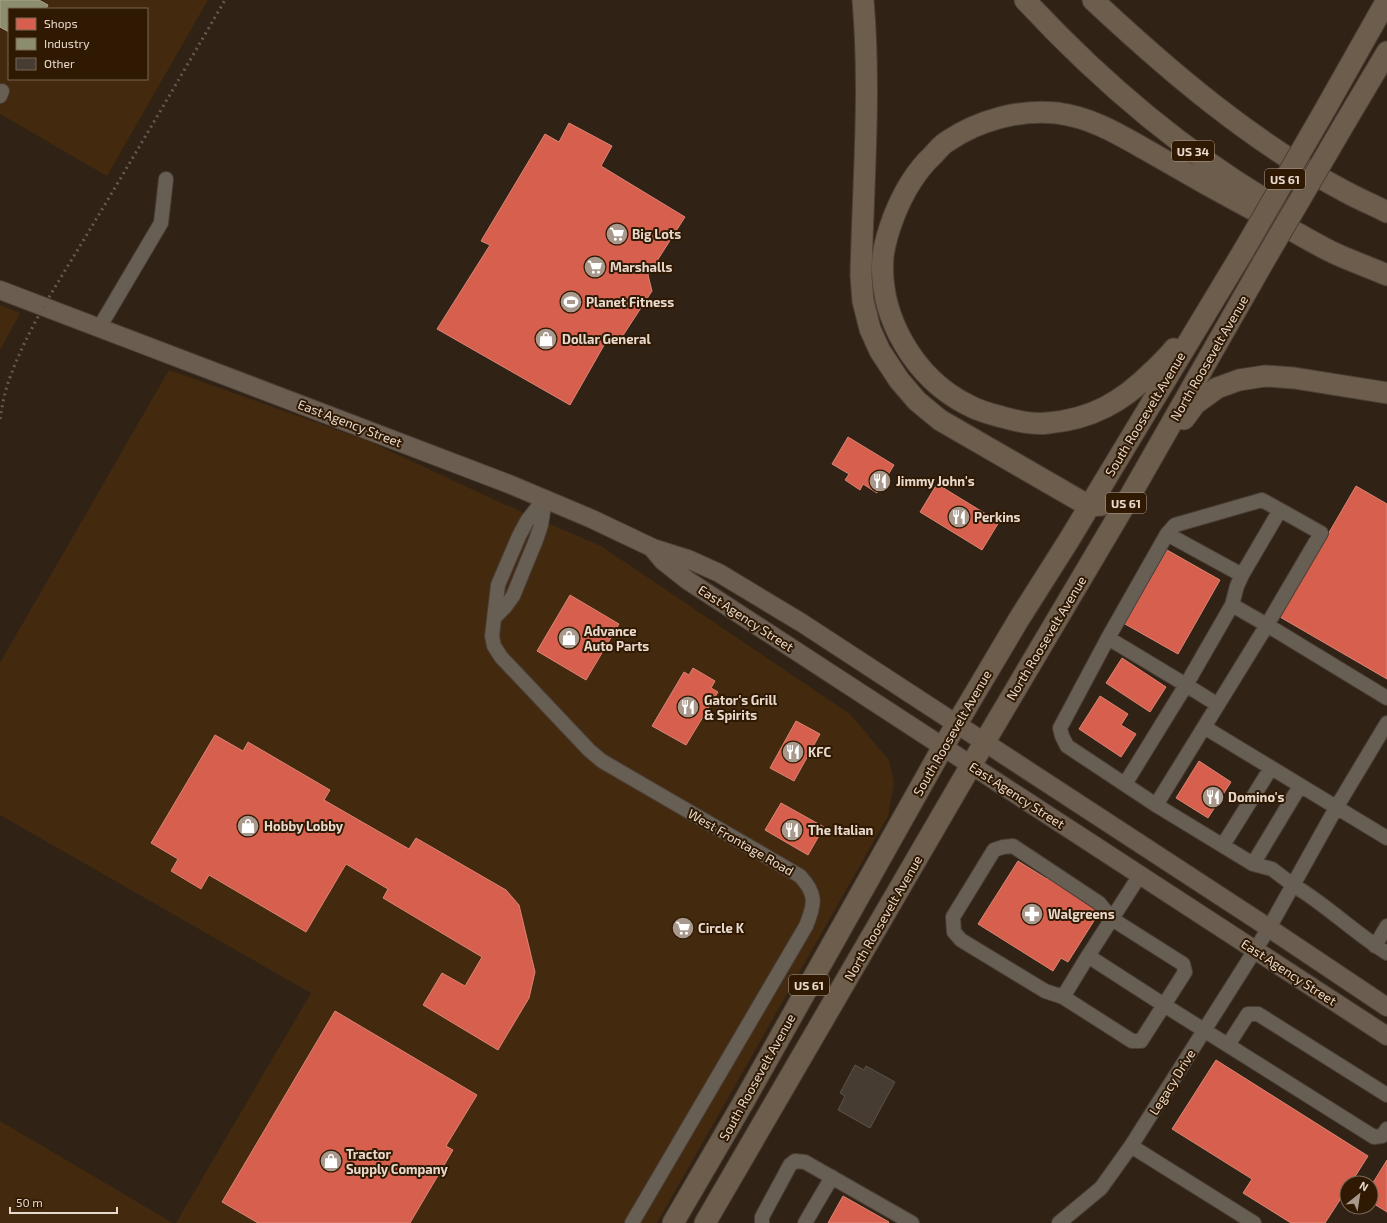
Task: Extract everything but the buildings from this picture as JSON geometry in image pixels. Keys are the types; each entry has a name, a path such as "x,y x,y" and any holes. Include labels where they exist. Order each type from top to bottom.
{"highway":[{"path":"863,0 866,48 866,93 861,276 863,301 870,329 877,346 899,380 917,401 940,420 1089,506 1126,503"},
{"name":"US 34","path":"1025,0 1089,66 1130,103 1170,135 1215,168 1259,196 1321,232 1387,266"},
{"path":"1093,0 1154,57 1194,90 1251,133 1346,192 1387,212"},
{"name":"South Roosevelt Avenue","path":"673,1223 743,1103 956,724 1244,250 1387,0"},
{"name":"North Roosevelt Avenue","path":"705,1223 984,743 1147,467 1264,261 1387,52"},
{"path":"1221,288 1170,354 1138,387 1114,403 1090,414 1046,424 1015,420 981,411 967,405 928,376 910,355 897,331 888,308 884,284 883,256 887,234 908,186 925,163 946,142 974,127 999,118 1027,113 1055,113 1082,118 1106,127 1220,192 1333,252 1387,275"},
{"path":"1147,467 1195,404 1217,388 1239,380 1265,376 1387,393"}],"main road":[{"name":"East Agency Street","path":"0,290 545,498 653,548 719,573 802,623 1269,928 1387,1007"},
{"name":"East Agency Street","path":"653,548 663,560 687,580 1387,1036"}],"street":[{"path":"99,328 161,223 166,179"},
{"name":"West Frontage Road","path":"545,498 541,525 513,596 495,617 492,636 494,646 501,657 589,750 614,769 800,876 808,885 814,900 813,908 806,926 632,1223"},
{"path":"1156,805 1267,625 1321,533 1262,500 1175,525 1167,534 1108,638 1060,728 1062,736 1067,746 1156,805 1253,864 1272,870 1315,898 1387,954"},
{"path":"1125,784 1186,685 1232,605 1237,586 1242,575 1280,510"},
{"path":"1167,534 1242,575"},
{"path":"1232,605 1387,698"},
{"path":"1108,638 1218,705"},
{"name":"Legacy Drive","path":"1060,1223 1101,1188 1131,1146 1269,928 1336,808 1387,723"},
{"path":"1204,727 1387,838"},
{"path":"1223,845 1271,768"},
{"path":"1253,864 1300,786"},
{"path":"1013,846 1099,903 1112,919 1183,964 1185,972 1142,1041 1132,1041 1063,997 1046,990 961,940 954,932 953,917 994,850 1013,846"},
{"path":"1063,997 1140,875"},
{"path":"1375,946 1387,926"},
{"path":"1088,956 1374,1137 1382,1136 1387,1129"},
{"path":"1228,1045 1248,1014 1258,1014 1387,1095"},
{"path":"1131,1146 1254,1223"},
{"path":"762,1223 762,1217 790,1165 795,1161 805,1162 912,1223"},
{"path":"805,1223 832,1177"}],"shaded area":[{"path":"0,0 208,0 107,176 0,114"},
{"path":"0,305 20,313 0,350"},
{"path":"169,370 368,441 506,505 601,546 850,714 889,760 894,783 888,816 657,1223 176,1223 311,993 0,815 0,663"},
{"path":"0,1121 173,1223 0,1223"}],"railway":[{"path":"0,419 8,383 16,362 36,320 225,0"}],"place":[{"name":"Big Lots","path":"617,234"},
{"name":"Marshalls","path":"595,267"},
{"name":"Planet Fitness","path":"571,302"},
{"name":"Dollar General","path":"546,339"},
{"name":"Jimmy John's","path":"880,481"},
{"name":"Perkins","path":"959,517"},
{"name":"Advance Auto Parts","path":"569,638"},
{"name":"Gator's Grill & Spirits","path":"688,707"},
{"name":"KFC","path":"793,752"},
{"name":"Domino's","path":"1213,797"},
{"name":"Hobby Lobby","path":"248,826"},
{"name":"The Italian","path":"792,830"},
{"name":"Walgreens","path":"1032,914"},
{"name":"Circle K","path":"683,928"},
{"name":"Tractor Supply Company","path":"331,1161"}]}
